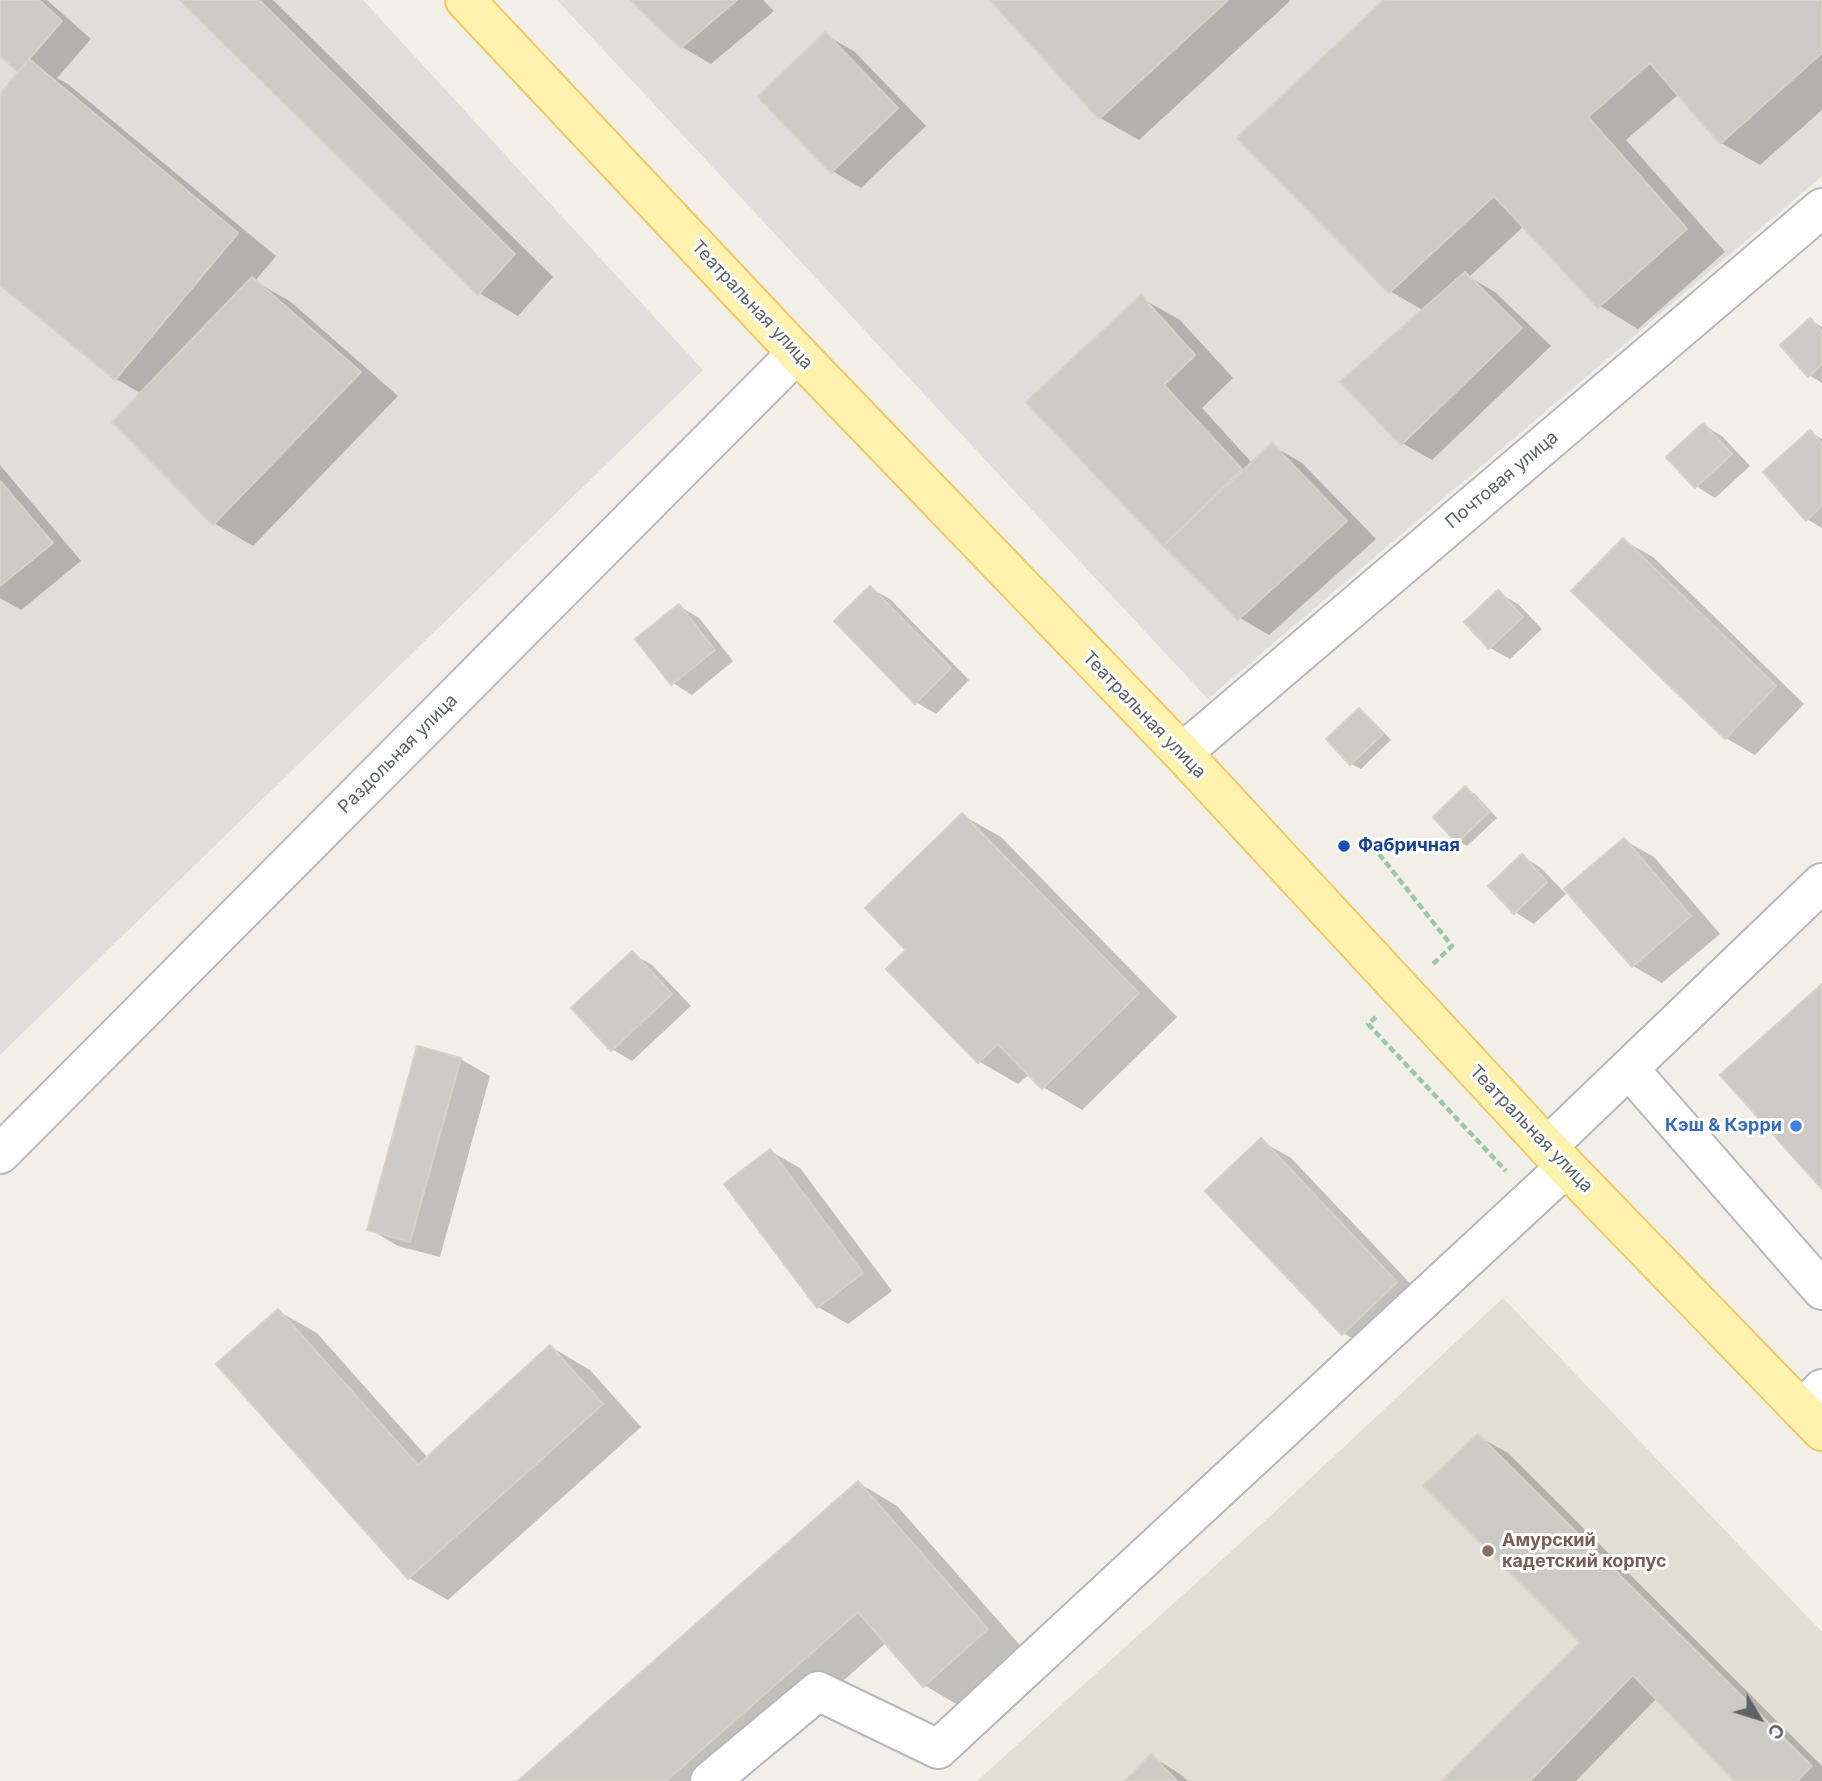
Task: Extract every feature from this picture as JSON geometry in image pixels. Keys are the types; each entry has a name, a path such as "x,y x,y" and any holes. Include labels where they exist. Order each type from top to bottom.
{"main road":[{"name":"Театральная улица","path":"465,0 797,353 1182,753 1557,1157 1815,1410"}],"street":[{"name":"Почтовая улица","path":"1182,753 1822,208"},
{"name":"Раздольная улица","path":"0,1154 797,353"},
{"path":"710,1781 818,1691 938,1749 1557,1157 1629,1069 1822,883"},
{"path":"1629,1069 1822,1290"}],"shaded area":[{"path":"0,0 363,0 703,370 0,1055"},
{"path":"557,0 1822,0 1822,176 1208,699"},
{"name":"Амурский кадетский корпус","path":"1503,1298 1822,1632 1822,1781 977,1781 1267,1519"}],"building":[{"path":"0,0 39,0 62,21 18,72 0,56"},
{"path":"180,0 259,0 515,254 478,295"},
{"path":"630,0 737,0 681,48"},
{"path":"990,0 1228,0 1099,119"},
{"path":"1384,0 1822,0 1822,53 1720,144 1650,63 1588,117 1687,229 1598,308 1494,196 1389,293 1237,138"},
{"path":"825,32 898,108 831,173 758,97"},
{"path":"29,59 238,233 115,380 0,285 0,94"},
{"path":"1465,272 1522,328 1401,445 1340,382"},
{"path":"252,277 361,372 213,525 112,422"},
{"path":"1141,295 1195,355 1164,385 1242,469 1163,546 1026,402"},
{"path":"1810,318 1822,332 1822,364 1808,377 1780,345"},
{"path":"1703,423 1732,454 1695,488 1666,457"},
{"path":"1810,430 1822,444 1822,506 1806,521 1763,472"},
{"path":"1272,443 1347,521 1238,620 1163,546"},
{"path":"0,481 53,543 0,586"},
{"path":"1623,538 1776,686 1725,739 1571,591"},
{"path":"870,586 951,668 915,704 834,621"},
{"path":"1498,590 1523,617 1489,649 1464,622"},
{"path":"679,604 715,650 671,685 635,639"},
{"path":"1359,708 1383,734 1350,765 1326,739"},
{"path":"1465,786 1489,812 1457,843 1433,817"},
{"path":"962,813 1139,993 1042,1089 998,1044 978,1063 886,969 906,950 865,908"},
{"path":"1624,838 1691,916 1632,967 1564,889"},
{"path":"1522,854 1547,882 1514,914 1488,886"},
{"path":"632,951 672,994 611,1051 571,1008"},
{"path":"1822,984 1822,1189 1720,1075"},
{"path":"417,1046 461,1058 410,1242 367,1230"},
{"path":"1261,1138 1397,1282 1342,1335 1205,1191"},
{"path":"770,1149 863,1273 817,1308 724,1184"},
{"path":"278,1309 418,1465 550,1345 603,1404 408,1579 216,1364"},
{"path":"1478,1434 1812,1766 1797,1781 1734,1781 1633,1675 1530,1781 1442,1781 1580,1643 1423,1486"},
{"path":"858,1481 988,1629 923,1687 858,1612 666,1781 518,1781"},
{"path":"1151,1754 1177,1781 1125,1781"}],"place":[{"name":"Фабричная","path":"1344,846"},
{"name":"Кэш & Кэрри","path":"1796,1126"},
{"name":"Амурский кадетский корпус","path":"1488,1551"}]}
